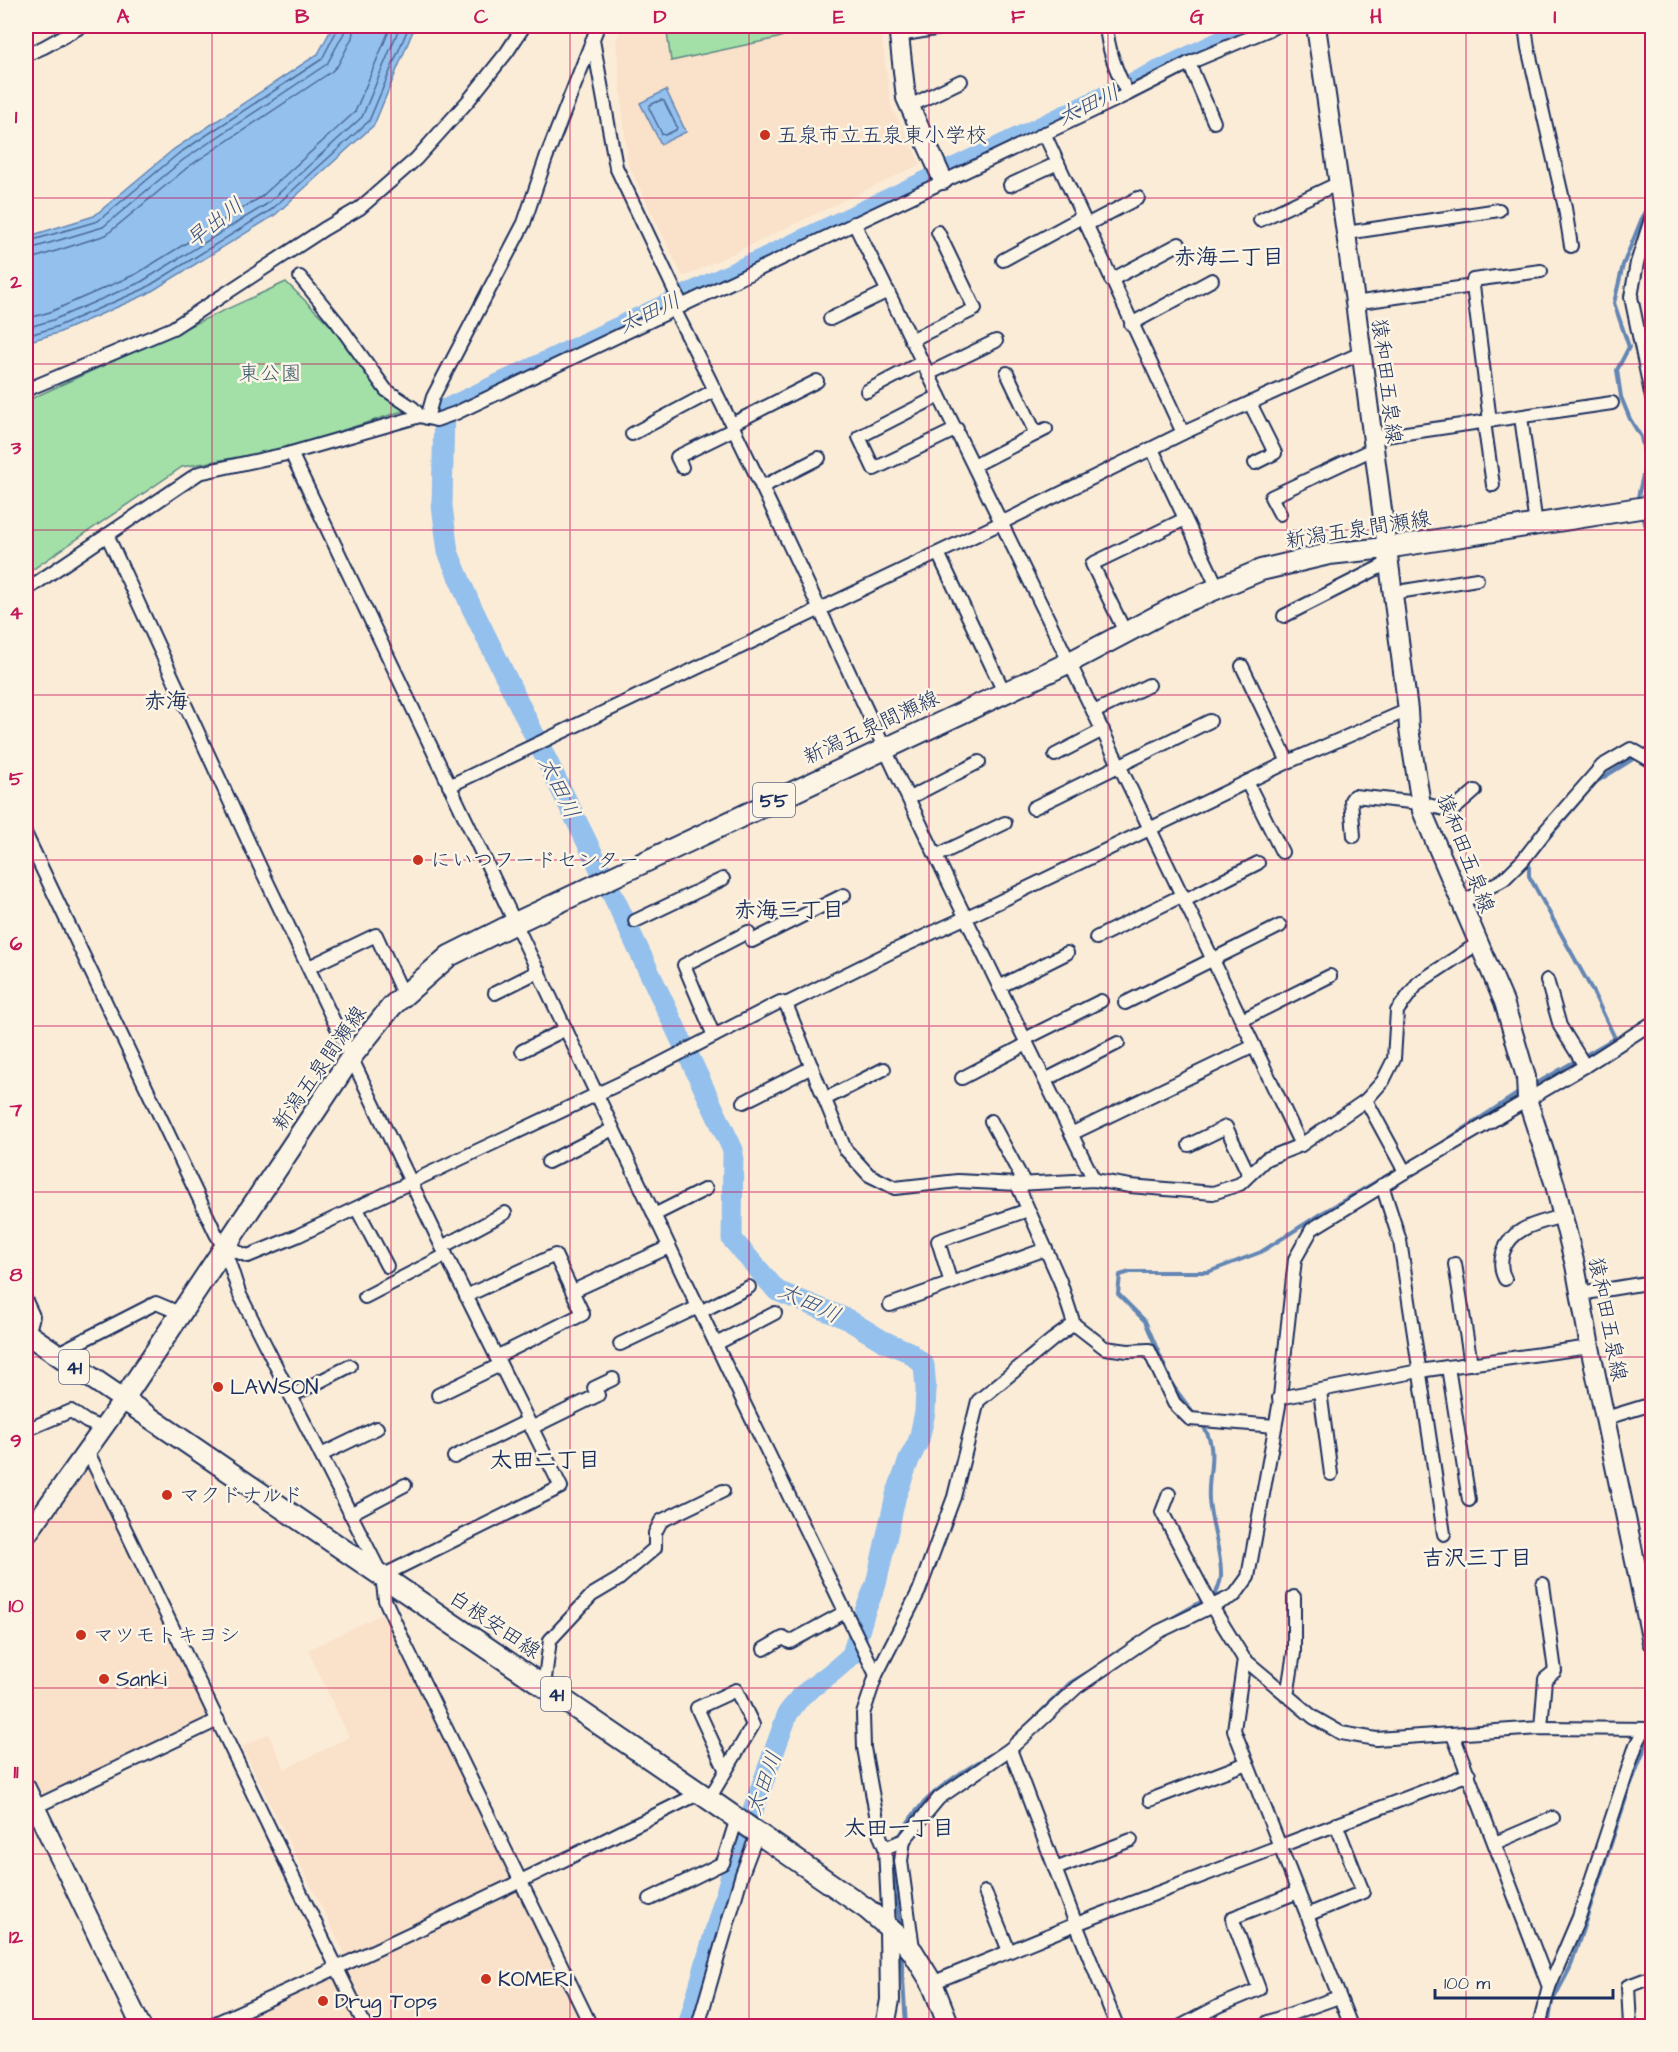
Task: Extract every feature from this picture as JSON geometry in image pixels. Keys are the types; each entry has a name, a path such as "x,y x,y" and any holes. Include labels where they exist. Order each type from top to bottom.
{"main road":[{"name":"猿和田五泉線","path":"1316,26 1346,233 1420,803 1436,848 1504,1002 1526,1077 1527,1099 1563,1216 1581,1294 1590,1347 1652,1634"},
{"path":"898,30 906,98 941,176"},
{"name":"新潟五泉間瀬線","path":"123,1400 352,1056 392,1006 449,956 884,748 1070,662 1180,604 1261,570 1329,554 1387,556 1536,525 1653,506"},
{"name":"41","path":"27,1334 123,1400"},
{"path":"26,1536 123,1400"},
{"name":"白根安田線","path":"123,1400 758,1832 867,1909 890,1928 913,1952 932,1983 950,2026"},
{"path":"26,1788 141,2026"},
{"path":"885,2026 890,2000 890,1928"}],"street":[{"path":"26,55 82,26"},
{"path":"26,390 173,328 360,208 416,159 468,101 507,52 524,26"},
{"path":"423,417 524,223 546,158 598,26"},
{"path":"898,30 952,26"},
{"path":"1106,26 1107,45 1120,80 1128,94"},
{"path":"26,590 199,473 291,453 423,417 436,420 494,396 678,303 854,223 941,176 1044,134 1188,63 1277,26"},
{"path":"1525,26 1565,208 1571,246"},
{"path":"592,39 616,167 715,390 884,748 1094,1180"},
{"path":"1188,63 1214,122"},
{"path":"910,106 961,81"},
{"path":"1044,134 1183,433"},
{"path":"1010,185 1058,163"},
{"path":"1260,220 1339,183"},
{"path":"1003,260 1138,198"},
{"path":"1346,233 1499,210"},
{"path":"1653,216 1637,263 1631,297 1653,398"},
{"path":"854,223 1152,829 1301,1145"},
{"path":"911,340 975,309 938,232"},
{"path":"1111,280 1179,244"},
{"path":"1493,485 1473,280 1541,271"},
{"path":"300,277 337,322 386,390 423,417"},
{"path":"1131,324 1212,280"},
{"path":"1354,303 1473,286"},
{"path":"830,319 888,291"},
{"path":"928,374 996,341"},
{"path":"450,786 1001,523 1183,433 1361,353"},
{"path":"867,391 922,362"},
{"path":"975,465 1041,431 1007,373"},
{"path":"682,467 677,457 817,381"},
{"path":"632,434 715,390"},
{"path":"939,396 859,436 874,469 957,429"},
{"path":"1250,403 1275,453 1255,463"},
{"path":"1280,514 1272,497 1373,444 1487,422 1612,404"},
{"path":"1521,417 1536,525"},
{"path":"1152,449 1218,588"},
{"path":"291,453 699,1310 876,1675"},
{"path":"762,487 819,458"},
{"path":"1125,632 1092,564 1185,519"},
{"path":"107,535 261,869 444,1251 561,1487 382,1576"},
{"path":"938,553 1004,692"},
{"path":"1284,616 1387,556"},
{"path":"1392,593 1477,579"},
{"path":"1242,666 1288,762"},
{"path":"1094,712 1149,685"},
{"path":"225,1247 249,1256 357,1209 646,1071 780,1002 786,1004 1288,762 1408,710"},
{"path":"1033,808 1210,721"},
{"path":"1055,755 1103,730"},
{"path":"1461,903 1504,879 1523,860 1546,829 1602,766 1631,749 1653,761"},
{"path":"909,798 979,762"},
{"path":"1247,782 1282,852"},
{"path":"1354,836 1351,800 1354,796 1420,803 1452,811 1475,790"},
{"path":"936,856 1005,823"},
{"path":"26,835 216,1234 225,1247 240,1295 382,1576 385,1600 400,1633 591,2026"},
{"path":"1096,938 1258,863"},
{"path":"635,921 723,879"},
{"path":"714,1036 684,965 844,895"},
{"path":"1125,1003 1280,926"},
{"path":"309,967 376,935 404,996"},
{"path":"786,1004 845,1149 869,1175 895,1188 958,1181 1021,1184 1094,1180 1130,1186 1213,1193 1240,1184 1266,1159 1301,1145 1366,1100 1383,1081 1394,1059 1397,1011 1419,983 1477,944"},
{"path":"999,987 1067,953"},
{"path":"495,993 539,971"},
{"path":"1242,1020 1330,976"},
{"path":"1546,980 1560,1026 1585,1066"},
{"path":"962,1078 1101,1001"},
{"path":"885,1848 904,1840 939,1798 1010,1749 1077,1687 1158,1632 1235,1595 1248,1576 1275,1426 1295,1259 1312,1229 1653,1023"},
{"path":"522,1051 566,1029"},
{"path":"1045,1080 1118,1043"},
{"path":"1071,1134 1254,1046"},
{"path":"744,1102 812,1067"},
{"path":"825,1099 884,1069"},
{"path":"1366,1100 1405,1172"},
{"path":"991,1121 1021,1184 1028,1210 1060,1281 1074,1324 1104,1348 1128,1352 1149,1350 1174,1403 1190,1419 1275,1426"},
{"path":"1189,1145 1226,1127 1249,1175"},
{"path":"548,1162 613,1129"},
{"path":"1382,1185 1400,1241 1444,1534"},
{"path":"654,1215 706,1189"},
{"path":"357,1209 387,1266"},
{"path":"951,1283 938,1241 1028,1210"},
{"path":"365,1297 505,1214"},
{"path":"1506,1279 1501,1270 1500,1259 1510,1241 1522,1230 1563,1216"},
{"path":"573,1291 669,1247"},
{"path":"890,1305 1046,1250"},
{"path":"438,1395 583,1314 555,1255 466,1296"},
{"path":"1455,1264 1471,1364"},
{"path":"1581,1294 1653,1282"},
{"path":"620,1344 749,1287"},
{"path":"26,1301 33,1316 27,1334"},
{"path":"56,1354 156,1303 182,1314"},
{"path":"716,1344 775,1313"},
{"path":"890,1928 885,1848 880,1836 864,1748 863,1714 876,1675 919,1591 954,1497 978,1401 1074,1324"},
{"path":"1279,1398 1419,1371 1590,1347"},
{"path":"291,1396 350,1365"},
{"path":"1448,1367 1469,1500"},
{"path":"454,1457 598,1395 594,1388 613,1379"},
{"path":"1320,1390 1331,1474"},
{"path":"1606,1418 1653,1404"},
{"path":"26,1430 71,1411 87,1422 102,1428"},
{"path":"321,1455 377,1428"},
{"path":"87,1450 365,2026"},
{"path":"350,1514 405,1485"},
{"path":"544,1686 550,1640 592,1595 619,1579 654,1548 655,1533 661,1521 723,1491"},
{"path":"1169,1494 1162,1512 1212,1607 1244,1659 1313,1717 1341,1733 1376,1739 1541,1728 1648,1729"},
{"path":"1541,1728 1545,1679 1555,1671 1542,1584"},
{"path":"1287,1696 1294,1653 1294,1598"},
{"path":"764,1648 783,1638 790,1642 845,1612"},
{"path":"1244,1659 1234,1730 1351,2026"},
{"path":"209,2026 339,1968 705,1796 726,1771 753,1725 736,1690 697,1708 726,1771"},
{"path":"34,1807 218,1720"},
{"path":"1539,2026 1549,1987 1579,1917 1636,1745 1648,1729"},
{"path":"1453,1735 1549,1987"},
{"path":"1010,1749 1117,2026"},
{"path":"1150,1800 1247,1763"},
{"path":"932,1983 1076,1924 1468,1774"},
{"path":"650,1899 723,1863 737,1818"},
{"path":"1495,1843 1553,1818"},
{"path":"1307,1915 1363,1892 1336,1824"},
{"path":"698,2026 742,1874 758,1832"},
{"path":"904,1840 901,1861 913,1952"},
{"path":"1055,1869 1131,1840"},
{"path":"985,1892 1009,1951"},
{"path":"1181,2026 1259,1989 1232,1918 1298,1892"},
{"path":"1630,2026 1628,1986 1653,1977"},
{"path":"1268,2022 1339,1997"}],"shaded area":[{"name":"五泉市立五泉東小学校","path":"622,26 880,26 891,106 921,164 683,277 628,164 616,42"},
{"path":"86,1467 208,1716 39,1796 26,1763 26,1558"},
{"path":"382,1614 582,2026 202,2026 347,1958 242,1747 268,1734 285,1769 349,1737 308,1650"}],"green space":[{"path":"666,26 806,26 778,38 671,61"},
{"name":"東公園","path":"286,282 331,326 383,394 409,409 288,448 182,467 26,574 26,401"}],"water":[{"name":"早出川","path":"333,26 415,26 374,125 275,215 147,294 58,333 26,342 26,237 94,216 174,149 318,54"},
{"path":"666,90 686,132 661,144 640,103"}],"waterway":[{"name":"太田川","path":"688,2026 737,1854 788,1713 801,1696 852,1655 876,1584 896,1495 919,1440 925,1412 924,1365 909,1352 883,1341 847,1319 777,1291 732,1239 733,1150 609,887 470,604 448,552 442,506 444,410 1253,26"},
{"path":"1639,502 1638,497 1646,462 1641,437 1621,397 1617,370 1629,347 1614,303 1623,265 1651,196 1648,186 1652,171"},
{"path":"1642,512 1647,531 1652,536"},
{"path":"1538,850 1596,782 1638,756"},
{"path":"1529,860 1529,876 1591,988 1615,1038 1532,1086"},
{"path":"1444,1142 1520,1092"},
{"path":"1196,1417 1173,1386 1145,1321 1118,1294 1120,1275 1130,1272 1208,1272 1261,1252 1388,1175"},
{"path":"1201,1423 1210,1441 1209,1499 1221,1567 1220,1583 1216,1594 1211,1597"},
{"path":"1169,1620 1204,1600"},
{"path":"1030,1723 1070,1683 1087,1673"},
{"path":"1548,2026 1552,2002 1570,1968 1630,1786 1647,1743 1652,1742"},
{"path":"899,1838 917,1811 940,1788 994,1753"},
{"path":"894,1848 892,1866 900,1927"},
{"path":"901,1949 906,2026"}],"place":[{"name":"五泉市立五泉東小学校","path":"765,135"},
{"name":"にいつフードセンター","path":"418,860"},
{"name":"LAWSON","path":"218,1387"},
{"name":"マクドナルド","path":"167,1495"},
{"name":"マツモトキヨシ","path":"81,1635"},
{"name":"Sanki","path":"104,1679"},
{"name":"KOMERI","path":"486,1979"},
{"name":"Drug Tops","path":"323,2001"}],"district":[{"name":"赤海二丁目","path":"1229,256"},
{"name":"赤海","path":"166,700"},
{"name":"赤海三丁目","path":"789,909"},
{"name":"太田二丁目","path":"545,1459"},
{"name":"吉沢三丁目","path":"1477,1557"},
{"name":"太田一丁目","path":"899,1827"}]}
